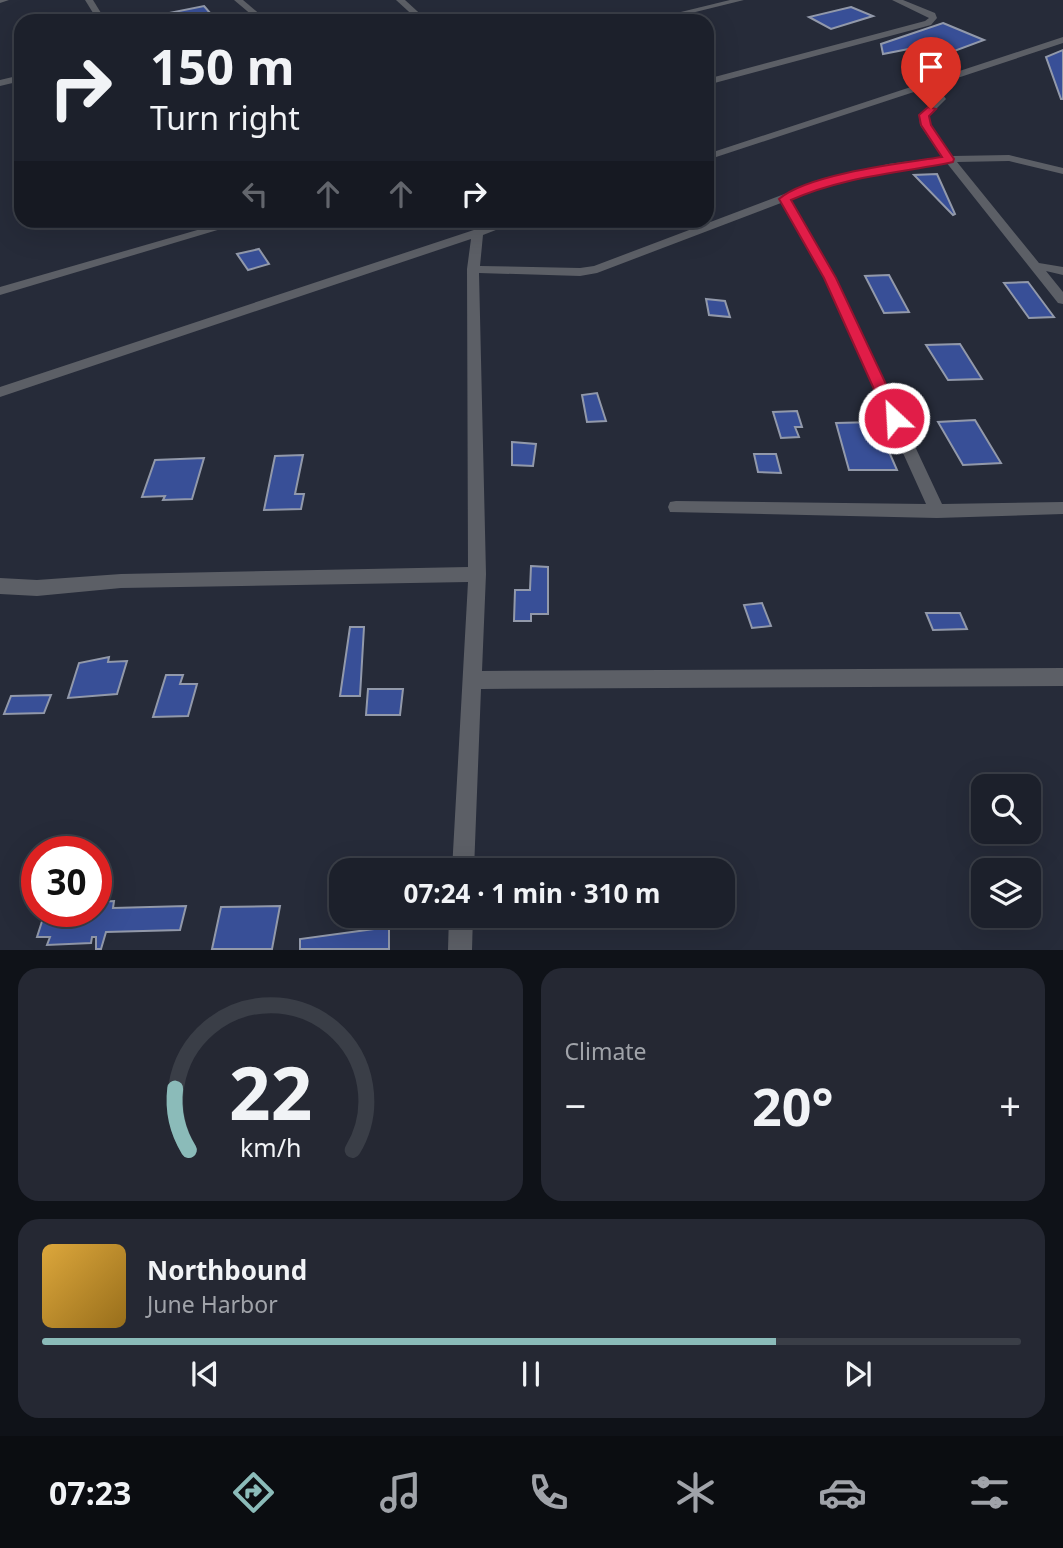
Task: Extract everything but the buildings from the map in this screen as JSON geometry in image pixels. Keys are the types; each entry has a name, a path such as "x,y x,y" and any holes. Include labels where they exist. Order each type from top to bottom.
{"street":[{"path":"0,1 5,0"},
{"path":"238,0 255,14"},
{"path":"400,0 416,14"},
{"path":"679,14 740,0"},
{"path":"714,80 928,23 933,19 932,15 896,0"},
{"path":"714,155 1063,40"},
{"path":"930,82 942,99 924,115 926,125 949,159 1063,300"},
{"path":"714,225 812,187 864,172 949,159 1009,158 1063,172"},
{"path":"784,199 830,278 937,511"},
{"path":"0,291 220,228"},
{"path":"464,858 477,574 472,269 483,228"},
{"path":"0,392 483,228"},
{"path":"472,269 580,272 597,269 707,228"},
{"path":"1038,266 1063,271"},
{"path":"676,508 937,511 1063,508"},
{"path":"0,586 37,588 121,581 477,574"},
{"path":"471,680 1063,677"},
{"path":"460,950 461,928"}],"route":[{"path":"894,418 830,278 784,199 812,187 864,172 949,159 926,125 924,115 931,109"}]}
